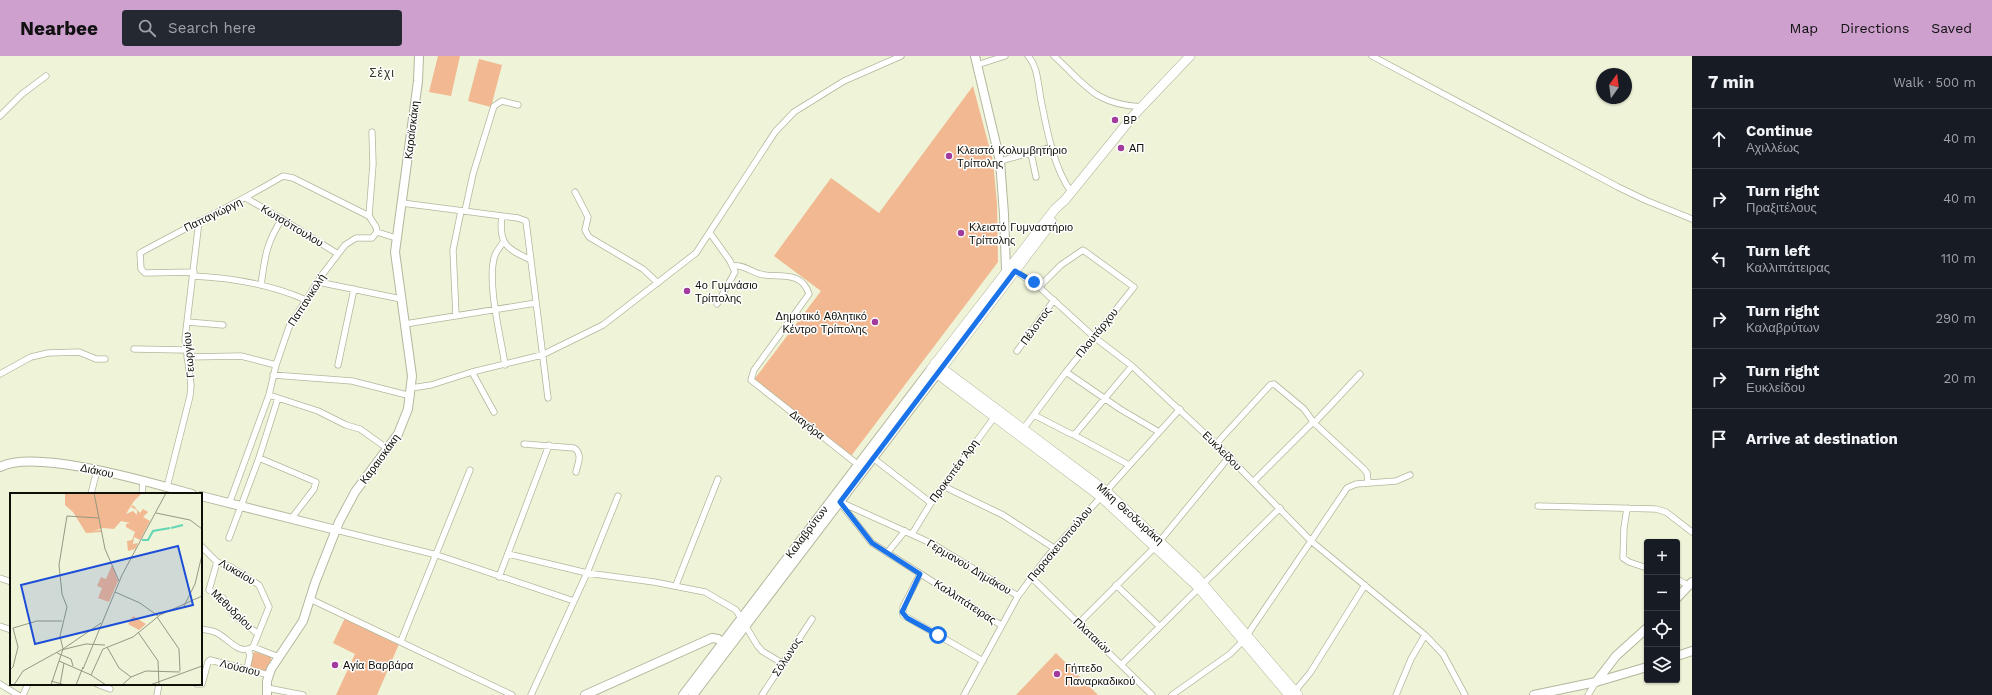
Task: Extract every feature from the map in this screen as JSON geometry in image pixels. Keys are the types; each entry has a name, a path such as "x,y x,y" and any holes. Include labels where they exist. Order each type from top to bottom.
{"main road":[{"name":"Καλαβρύτων","path":"936,369 1011,272 1055,209 1065,200 1143,106 1190,56"},
{"name":"Μίκη Θεοδωράκη","path":"936,369 998,413 1103,494"},
{"name":"Μίκη Θεοδωράκη","path":"998,413 1024,428 1103,494 1158,544 1200,585 1294,694"}],"street":[{"name":"Καραϊσκάκη","path":"402,203 418,81 419,56"},
{"path":"273,375 352,381 411,392 472,372 542,355 603,325 696,254 776,132 794,112 844,81 902,56"},
{"path":"975,56 1000,161 1004,214 1011,272"},
{"path":"977,65 1005,56"},
{"path":"1028,56 1035,65 1052,147 1063,179 1071,192"},
{"path":"1054,56 1092,92 1101,98 1119,104 1143,106"},
{"path":"1372,56 1618,188 1692,219"},
{"path":"0,116 22,94 46,76"},
{"path":"456,316 453,250 473,174 494,106 502,102 518,105"},
{"path":"372,132 373,164 370,216 377,232 396,238"},
{"path":"1000,161 1052,147"},
{"path":"1031,153 1036,177"},
{"name":"Παπαγιώργη","path":"194,274 145,273 141,269 140,253 285,176 370,216"},
{"path":"575,192 588,217 585,230 587,235 643,269 658,282"},
{"name":"Κωτσόπουλου","path":"246,198 338,254"},
{"path":"402,203 522,218 526,221 548,398"},
{"name":"Καραισκάκη","path":"267,691 269,675 279,657 301,625 336,530 355,492 388,449 403,424 411,392 412,376 395,260 396,238 402,203"},
{"path":"502,216 501,232 503,242 513,251 531,260"},
{"path":"261,285 268,245 271,236 282,219"},
{"name":"Γεωργίου","path":"167,487 190,396 191,385 186,354 187,322 194,274 199,221"},
{"name":"Παπανικολή","path":"229,504 270,396 273,375 285,335 306,300 338,254 353,239 372,238 377,232"},
{"path":"710,233 733,266 734,275 717,304"},
{"path":"503,242 495,254 492,269 496,310 505,365"},
{"name":"Πλουτάρχου","path":"1024,428 1066,372 1134,288 1083,250 1061,265 1039,286"},
{"name":"Διαγόρα","path":"733,266 740,266 768,276 784,275 792,277 804,285 809,294 754,370 750,380 861,467"},
{"name":"Ευκλείδου","path":"1011,272 1039,286 1094,337 1132,366 1216,444 1311,541 1425,635 1443,654 1465,695"},
{"path":"194,274 261,285 286,291 306,300"},
{"path":"318,282 401,299"},
{"path":"338,365 354,289"},
{"name":"Πέλοπος","path":"1017,351 1054,300"},
{"path":"405,324 536,303"},
{"path":"187,322 224,325"},
{"path":"134,349 186,354 241,356 276,366"},
{"path":"0,374 31,357 48,353 79,352 99,359 105,359"},
{"path":"1074,435 1132,366"},
{"name":"Καλαβρύτων","path":"861,467 873,458 936,369"},
{"name":"Καλαβρύτων","path":"694,695 742,618 836,500 936,369"},
{"path":"472,372 494,412"},
{"path":"1066,372 1105,399 1159,432"},
{"path":"1253,482 1314,423 1360,374"},
{"path":"1216,444 1272,384 1304,409 1314,423 1364,469 1368,482"},
{"path":"270,396 318,411 346,425 360,429 388,449"},
{"path":"229,538 259,458 278,398"},
{"name":"Παρασκευοπούλου","path":"964,695 1018,596 1031,577 1054,548 1180,409"},
{"name":"Προκοπέα Άρη","path":"912,534 943,486 998,413"},
{"path":"1034,415 1129,465"},
{"path":"524,444 571,447 577,450 580,457 576,472"},
{"path":"499,577 550,446"},
{"path":"1079,623 1158,544 1229,457"},
{"path":"259,458 316,482 314,489 290,519"},
{"path":"873,458 931,503"},
{"name":"Διάκου","path":"0,466 13,462 69,465 97,470 188,493"},
{"path":"91,493 97,470"},
{"path":"401,641 470,470"},
{"path":"1172,695 1230,654 1246,638 1346,488 1356,484 1368,482 1396,481 1410,475"},
{"path":"676,585 718,479"},
{"path":"142,493 143,481"},
{"path":"943,486 1008,518 1054,548"},
{"path":"202,496 436,555 574,601"},
{"path":"531,695 587,573 618,496"},
{"name":"Καλαβρύτων","path":"683,695 726,644 747,626 836,500"},
{"name":"Γερμανού Δημάκου","path":"836,500 861,510 939,547 1018,596"},
{"name":"Καλλιπάτειρας","path":"836,500 867,538 887,553 1002,625"},
{"path":"1538,506 1627,508 1662,511 1692,532"},
{"path":"1122,664 1200,585 1280,508"},
{"path":"1627,508 1624,528 1623,558 1628,562 1644,567"},
{"path":"887,553 905,531"},
{"name":"Λυκαίου","path":"202,547 217,562 229,566 259,585 269,607 250,649 247,669"},
{"path":"508,554 587,573 676,585 712,595 736,610 762,651 782,663"},
{"name":"Μεθυδρίου","path":"217,562 210,590 223,598 233,614 258,634"},
{"path":"920,574 902,612 907,618 983,661"},
{"name":"Πλαταιών","path":"1031,577 1122,664 1152,695"},
{"path":"0,578 10,582"},
{"path":"1680,580 1690,584 1680,595"},
{"path":"1116,585 1159,626"},
{"path":"1294,694 1310,673 1365,585"},
{"path":"310,599 512,695"},
{"name":"Σόλωνος","path":"762,695 812,619"},
{"path":"0,626 10,630"},
{"path":"202,629 215,632 241,650 250,649 279,657"},
{"path":"1588,695 1616,656 1644,631"},
{"path":"1396,695 1411,659 1425,635"},
{"path":"585,695 712,638 726,644"},
{"path":"1680,655 1692,651"},
{"name":"Λούσιου","path":"202,684 208,662 210,660 269,675"},
{"path":"1534,695 1596,682 1644,668"},
{"path":"0,684 18,695"},
{"path":"23,695 28,685"},
{"path":"100,685 110,689"},
{"path":"157,695 159,685"},
{"path":"267,691 303,695"}],"shaded area":[{"path":"438,56 460,56 451,96 429,92"},
{"path":"479,59 502,65 491,107 468,101"},
{"name":"Δημοτικό Αθλητικό Κέντρο Τρίπολης","path":"973,86 993,161 997,204 998,262 851,456 753,381 821,291 774,256 831,178 879,213"},
{"path":"345,618 399,644 377,695 336,695 355,654 333,643"},
{"path":"255,652 271,657 266,672 250,667 253,653"},
{"name":"Γήπεδο Παναρκαδικού","path":"1056,653 1098,695 1016,695"}],"place":[{"name":"BP","path":"1115,120"},
{"name":"ΑΠ","path":"1121,148"},
{"name":"Κλειστό Κολυμβητήριο Τρίπολης","path":"949,156"},
{"name":"Κλειστό Γυμναστήριο Τρίπολης","path":"961,233"},
{"name":"4ο Γυμνάσιο Τρίπολης","path":"687,291"},
{"name":"Δημοτικό Αθλητικό Κέντρο Τρίπολης","path":"875,322"},
{"name":"Αγία Βαρβάρα","path":"335,665"},
{"name":"Γήπεδο Παναρκαδικού","path":"1057,674"}],"district":[{"name":"Σέχι","path":"382,73"}],"route":[{"path":"938,635 907,618 902,612 903,606 920,574 872,543 840,502 1015,271 1034,282"}]}
